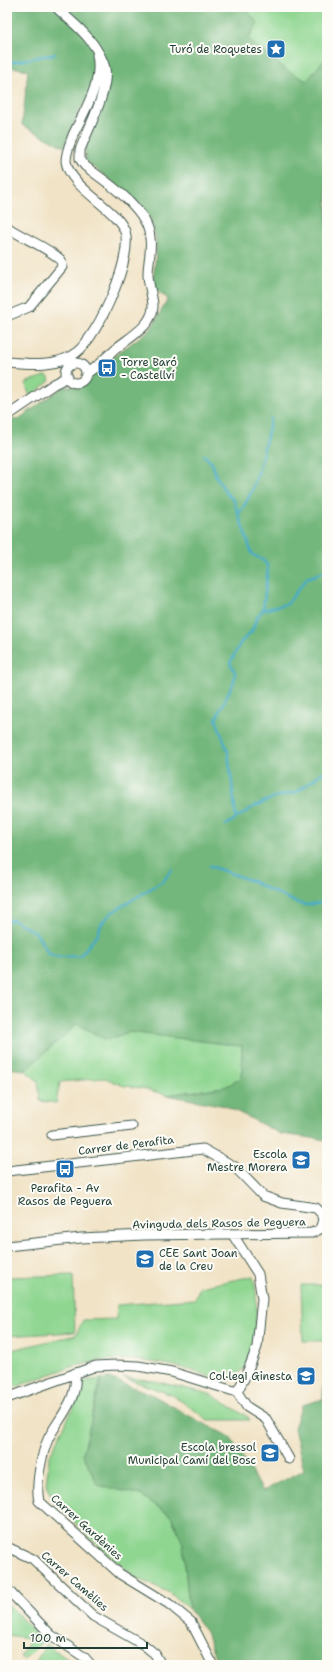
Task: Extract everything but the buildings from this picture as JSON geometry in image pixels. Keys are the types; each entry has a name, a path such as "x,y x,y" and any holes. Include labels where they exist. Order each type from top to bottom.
{"street":[{"path":"56,7 86,35 96,52 103,60 106,78 99,102 80,150 80,159 84,166 135,206 144,218 150,238 148,282 153,306 146,323 111,353 82,368 72,364 68,368 68,377 72,381 78,382 83,379 82,368 77,353"},
{"path":"7,362 45,363 77,353 90,339 120,275 126,250 125,230 120,221 71,175 67,168 66,153 96,82 98,63 96,52"},
{"path":"7,227 30,242 55,254 61,260 62,267 29,307 7,316"},
{"path":"7,416 54,384 68,377"},
{"name":"Carrer de Perafita","path":"52,1135 132,1126"},
{"name":"Carrer de Perafita","path":"7,1171 203,1149 234,1167 240,1173"},
{"name":"Avinguda dels Rasos de Peguera","path":"7,1246 89,1238 144,1235 312,1233 320,1229 323,1223 321,1213 316,1208 273,1201 263,1196 240,1173"},
{"path":"233,1235 258,1274 262,1299 257,1347 247,1373 237,1392"},
{"path":"7,1398 96,1366 138,1366 172,1372 237,1392 248,1407 266,1419 289,1459"},
{"name":"Carrer Gardènies","path":"75,1373 77,1387 69,1405 48,1439 43,1456 37,1493 39,1501 120,1574 169,1604 191,1622 211,1661 211,1665"},
{"name":"Carrer Camèlies","path":"7,1547 33,1559 93,1616 144,1645 155,1654 161,1665"},
{"path":"7,1589 51,1635 84,1658 91,1665"}],"green space":[{"path":"7,7 244,7 258,23 248,39 286,70 307,81 323,61 327,60 327,1140 281,1134 226,1106 166,1095 225,1087 242,1078 242,1046 129,1032 107,1040 77,1024 25,1070 7,1068 7,422 20,418 63,387 81,386 121,351 151,329 168,299 157,290 153,282 156,239 151,220 139,203 86,161 85,148 100,111 81,107 64,147 22,125 28,70 10,67 7,69"},
{"path":"244,7 327,7 327,60 323,61 307,85 282,71 244,40 257,23"},
{"path":"47,375 50,378 50,381 30,396 25,383"},
{"path":"77,1024 107,1040 128,1032 242,1046 242,1078 225,1087 166,1095 142,1088 124,1086 105,1078 60,1082 56,1103 40,1101 38,1081 25,1070"},
{"path":"73,1275 75,1332 7,1336 7,1277"},
{"path":"253,1276 256,1298 256,1323 254,1335 244,1368 230,1381 167,1364 119,1359 70,1368 7,1390 7,1351 76,1335 83,1320 116,1319 117,1305 195,1299 200,1287"},
{"path":"301,1285 327,1285 327,1341 303,1341"},
{"path":"327,1349 327,1665 215,1665 215,1657 206,1632 189,1609 183,1543 171,1516 141,1495 98,1485 83,1454 101,1379 109,1378 151,1394 230,1437 263,1491 304,1470 294,1428 302,1405 323,1399 324,1350"},
{"path":"123,1377 154,1381 210,1394 248,1417 250,1420 208,1420 174,1396"},
{"path":"101,1379 83,1454 98,1485 141,1495 171,1516 183,1543 189,1609 170,1593 135,1577 92,1540 53,1501 46,1485 49,1458 74,1406 83,1381"},
{"path":"7,1603 43,1641 24,1660 20,1657 30,1640 7,1635"},
{"path":"46,1644 76,1665 34,1665"}],"waterway":[{"path":"7,63 55,54"},
{"path":"324,306 327,314"},
{"path":"240,512 252,491 256,479 271,418"},
{"path":"204,455 212,463 216,476 227,494 234,501 252,554 264,561 268,567 263,610"},
{"path":"236,817 228,752 216,719 234,681 235,672 230,663 241,642 252,631 257,617 263,610 287,604 307,578 327,571"},
{"path":"226,825 255,806 275,797 297,792 327,769"},
{"path":"210,866 249,880 297,903 306,905 327,902"},
{"path":"7,921 14,920 36,933 49,954 58,957 80,956 97,935 102,923 111,913 163,881 172,870"}],"place":[{"name":"Turó de Roquetes","path":"276,49"},
{"name":"Torre Baró - Castellví","path":"107,368"},
{"name":"Escola Mestre Morera","path":"301,1160"},
{"name":"Perafita - Av Rasos de Peguera","path":"65,1169"},
{"name":"CEE Sant Joan de la Creu","path":"145,1259"},
{"name":"Col·legi Ginesta","path":"306,1376"},
{"name":"Escola bressol Municipal Camí del Bosc","path":"270,1453"}]}
